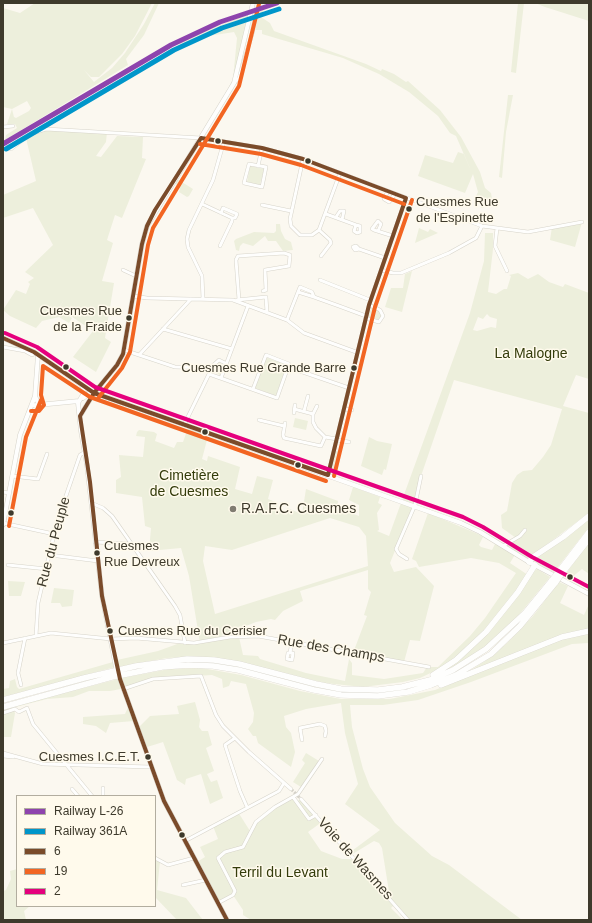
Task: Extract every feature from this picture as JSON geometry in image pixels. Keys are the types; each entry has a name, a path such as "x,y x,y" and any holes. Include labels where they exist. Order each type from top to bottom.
{"highway":[{"path":"529,562 533,557 563,537 589,516"},
{"path":"562,571 589,532"},
{"path":"3,700 103,673 175,660 201,660 233,663 316,684 355,696 378,696 408,692 432,685 456,675 490,654 520,626 554,581 589,539"},
{"path":"416,684 448,666 474,644 505,610 535,565"},
{"path":"3,706 112,677 162,667 188,665 232,669 314,690 341,692 390,689 416,684 453,670 486,649 516,622 554,581"},
{"path":"408,692 415,693 434,688 562,637 589,631"}],"street":[{"path":"234,83 252,8"},
{"path":"35,401 81,400 93,392 117,365 124,350 136,276 147,226 234,83 239,78 253,31"},
{"path":"3,127 13,126"},
{"path":"3,143 5,147 9,149 14,148 30,134 46,129 201,138 224,141 262,148 303,159 482,226 528,232 582,222"},
{"path":"203,300 202,276 188,247 187,239 189,230 214,176 224,141"},
{"path":"258,166 262,148"},
{"path":"303,159 291,211 291,226 297,234 308,236 319,230 340,173"},
{"path":"249,164 258,166 266,168 262,187 244,183 249,164"},
{"path":"388,191 384,199 389,202 395,194"},
{"path":"328,476 356,352 370,300 382,270 406,198"},
{"path":"202,204 232,218"},
{"path":"262,205 291,211"},
{"path":"220,246 232,218 235,218 237,214 223,208 221,213"},
{"path":"336,217 340,211 344,211 342,220"},
{"path":"326,214 356,225"},
{"path":"382,270 393,273 401,273 449,253 476,238 482,226"},
{"path":"497,228 495,246 507,270"},
{"path":"319,230 331,243 321,256"},
{"path":"378,231 393,236"},
{"path":"359,249 385,258"},
{"path":"239,300 238,256 284,253 290,256 289,266 265,270 266,290 262,290"},
{"path":"123,270 136,276"},
{"path":"320,280 370,300"},
{"path":"287,320 300,287 312,292 314,297 379,322 383,316 380,310 369,305"},
{"path":"133,296 203,300 239,300 266,297 267,313"},
{"path":"139,355 191,299"},
{"path":"233,300 287,320 304,334 356,352"},
{"path":"222,378 248,306"},
{"path":"163,329 232,349"},
{"path":"3,338 38,355 83,387 93,392 461,523 480,532 529,562 589,594"},
{"path":"3,347 25,351 32,355 38,355"},
{"path":"124,350 175,367 210,368"},
{"path":"38,355 35,401 20,436 3,524 54,534"},
{"path":"209,374 277,398 289,364 266,355 253,389"},
{"path":"184,425 209,374 210,368 219,360 227,364"},
{"path":"288,367 349,388"},
{"path":"83,387 80,416 84,452 102,596 116,667"},
{"path":"80,416 93,392"},
{"path":"304,411 308,396"},
{"path":"81,400 87,404"},
{"path":"81,400 81,407 87,404"},
{"path":"295,405 294,411 304,411 313,414"},
{"path":"317,406 313,414 313,422 316,428 325,437 348,442"},
{"path":"344,409 352,410"},
{"path":"259,420 285,424 283,437 298,442 321,446 325,437"},
{"name":"Rue du Peuple","path":"36,636 38,604 54,534 80,455 84,452"},
{"path":"12,476 38,479 47,454"},
{"path":"407,559 399,554 396,549 414,506 421,476"},
{"path":"3,492 9,493"},
{"path":"91,503 108,512 178,611 185,643"},
{"path":"504,546 520,536 525,530"},
{"path":"95,542 131,544"},
{"path":"50,555 98,561"},
{"path":"8,565 47,569"},
{"name":"Rue des Champs","path":"3,643 55,633 111,639 136,638 185,643 200,643 230,637 258,636 429,667"},
{"path":"21,685 18,672 25,638"},
{"path":"290,653 292,641"},
{"path":"123,688 153,679 201,676 218,718 235,738 291,789"},
{"path":"120,679 164,801 227,920"},
{"path":"3,713 15,709 19,712 27,708 33,724 91,795"},
{"path":"302,740 300,728 320,724 325,726 325,736"},
{"path":"235,738 225,745 240,791 247,807"},
{"path":"3,754 39,764 151,767"},
{"path":"218,903 233,895 235,891 218,858 225,852 242,847 256,822 301,791 322,759"},
{"path":"185,841 279,791 284,783"},
{"path":"103,788 103,795"},
{"path":"72,789 77,795"},
{"path":"293,797 309,819 316,815"},
{"name":"Voie de Wasmes","path":"301,799 408,920"},
{"path":"156,859 168,865 194,858"},
{"path":"174,866 186,860"},
{"path":"183,884 206,880"}],"green space":[{"path":"35,3 152,3 135,36 122,54 99,77 91,77 84,70 94,82 112,68 125,53 144,24 155,3 159,3 144,35 126,59 128,65 5,140 6,135 17,128 15,124 7,124 12,109 3,107 3,8 20,13","holes":["27,101 31,108 29,111 16,118 14,117 12,109"]},
{"path":"518,3 524,3 516,73 511,72"},
{"path":"535,3 589,3 589,21 545,7"},
{"path":"264,9 261,17 270,23 274,31 366,64 381,71 382,69 394,74 406,82 408,81 440,110 461,137 480,172 485,188 491,193 492,199 482,199 484,208 481,208 481,204 475,198 478,192 473,174 465,193 418,176 425,155 453,163 458,152 464,154 456,136 450,133 438,116 409,92 379,74 343,58 262,34 262,30 250,30 254,11"},
{"path":"248,14 237,76 226,93 233,79 237,38 234,32 202,37 180,45 180,41"},
{"path":"508,95 513,95 506,132 502,178 499,177"},
{"path":"40,130 107,132 106,142 96,156 101,157 117,136 143,137 142,158 146,159 122,218 115,215 107,240 113,243 102,281 114,283 105,338 111,342 96,372 73,357 93,331 59,308 65,298 58,309 72,318 69,323 59,317 42,321 36,328 10,316 3,310 16,290 26,294 30,284 28,282 34,278 25,272 53,245 33,208 3,218 3,195 36,181 26,138 28,135"},
{"path":"250,166 264,169 260,185 247,182"},
{"path":"177,179 193,189 189,196 187,197 179,192 180,189 175,183"},
{"path":"582,222 575,247 550,240 552,227"},
{"path":"276,224 280,224 281,231 285,239 291,242 293,250 283,251 276,241 268,241 265,236 253,246 243,243 240,246 239,251 236,250 234,241 236,239 254,232 274,233 276,231"},
{"path":"419,228 428,232 430,229 438,233 415,243"},
{"path":"485,233 493,233 493,249 488,292 496,294 504,289 507,289 511,276 509,275 518,273 528,279 538,274 549,282 563,287 565,284 589,293 589,379 576,375 563,406 589,413 589,513 530,557 527,558 506,546 516,538 502,528 501,515 507,511 512,483 517,475 523,471 532,470 543,457 551,445 562,409 454,380 421,476 413,506 390,563 394,572 416,567 434,586 420,641 410,640 404,662 353,653 367,616 364,615 371,592 368,589 368,570 300,591 303,601 283,611 275,620 271,619 256,622 221,636 222,639 239,637 243,655 258,656 260,659 306,673 345,681 349,659 352,663 352,675 384,679 423,673 427,667 438,667 470,636 485,618 516,573 499,563 471,558 419,567 416,561 412,559 428,513 483,537 479,545 481,547 492,550 495,544 516,553 510,563 528,575 493,621 460,654 439,669 420,678 403,682 363,687 325,683 248,664 188,657 167,658 118,667 117,660 158,651 180,643 200,643 189,576 181,548 149,551 151,528 145,526 142,497 116,493 116,480 121,477 119,455 143,457 145,437 136,436 137,432 139,430 154,432 157,434 155,441 174,448 177,442 183,442 188,428 205,435 204,438 207,440 202,459 207,461 208,456 240,467 235,489 252,494 257,476 273,480 268,499 278,503 276,511 285,514 287,508 302,514 306,489 338,501 337,508 359,516 359,505 349,500 353,487 380,497 378,503 382,505 377,513 379,530 377,531 389,536 470,313 484,261","holes":["487,314 490,317 497,319 496,328 491,327 477,331 473,330 478,317 483,319","330,518 359,527 366,536 368,566 215,614 203,561 205,546 232,550"]},
{"path":"412,271 402,312 385,307 391,288 403,288 405,274"},
{"path":"372,307 379,310 382,315 380,320 369,317 368,315"},
{"path":"266,357 287,365 276,396 255,388"},
{"path":"219,362 224,366 220,375 212,371 212,368"},
{"path":"295,418 308,421 306,430 293,427"},
{"path":"369,437 377,441 392,444 386,470 384,469 382,475 361,466"},
{"path":"336,451 341,452 335,475 331,472"},
{"path":"589,517 589,527 554,572 533,561 533,559"},
{"path":"589,542 589,574 582,569 571,578 564,576"},
{"path":"537,569 550,577 518,616 490,643 465,661 442,672 463,656"},
{"path":"8,581 25,582 21,596 9,596"},
{"path":"559,582 568,586 560,603 584,615 589,604 589,630 468,672 485,661 507,643 533,616"},
{"path":"54,588 74,590 72,606 62,607 60,603 51,603"},
{"name":"Terril du Levant","path":"589,633 589,643 572,644 418,700 383,705 350,705 352,727 363,769 370,787 395,823 432,856 449,865 522,920 408,920 395,904 391,908 401,918 400,920 251,920 243,915 243,910 233,895 218,903 197,862 205,857 200,847 218,839 213,826 238,812 250,831 263,816 293,797 296,802 301,799 322,822 308,832 321,851 342,859 353,859 390,898 382,848 379,843 374,841 351,855 349,853 380,830 345,804 358,784 345,733 341,703 306,709 284,716 286,727 291,733 295,752 291,767 258,743 256,736 253,736 248,729 253,722 254,713 246,684 231,681 229,686 223,688 222,679 212,675 163,678 125,686 122,678 169,669 202,668 241,675 300,691 341,699 390,699 435,690 558,640"},
{"path":"113,662 115,667 3,697 3,689 9,688 10,681 15,679 19,689"},
{"path":"118,679 121,689 110,691 89,691 73,697 47,699 12,708 15,713 11,737 3,737 3,709"},
{"path":"195,702 200,720 199,727 202,731 208,731 212,745 206,748 214,771 207,774 211,782 217,780 223,798 210,804 201,774 186,779 185,785 177,780 163,742 144,748 137,729 150,716 179,714 177,706"},
{"path":"129,705 134,721 110,723 106,733 96,726 83,724 83,717 125,714"},
{"path":"306,753 319,761 301,787 293,782 305,763 302,760"},
{"path":"156,859 160,862 157,890 186,898 203,920 177,920 156,898"},
{"path":"16,869 16,907 29,907 24,911 26,920 3,920 3,891 6,890 11,879 10,871"}],"tunnel":[{"path":"291,789 301,799"}],"rail line":[{"name":"L-26","path":"3,144 171,45 220,22 277,3"},
{"name":"361A","path":"6,149 174,50 222,28 279,9"}],"transit line":[{"name":"19","path":"99,397 122,368 130,352 148,245 153,228 239,86 259,4"},
{"name":"6","path":"201,138 262,148 303,159 406,198 369,305 328,475 94,393 117,365 123,354 142,244 147,226 155,210 201,138"},
{"name":"19","path":"200,144 261,154 301,165 404,204"},
{"name":"19","path":"334,476 375,307 412,200"},
{"name":"2","path":"5,333 37,347 95,387 463,517 483,527 532,557 589,587"},
{"name":"6","path":"3,338 34,352 94,393"},
{"name":"19","path":"31,411 39,411 44,405 41,395 43,366 90,397 326,481"},
{"name":"6","path":"94,393 80,416 90,482 102,596 120,679 164,801 227,920"},
{"name":"19","path":"9,526 26,437 41,400"}],"place":[{"name":"Cuesmes Rue de l'Espinette","path":"409,209"},
{"name":"Cuesmes Rue de la Fraide","path":"129,318"},
{"name":"Cuesmes Rue Grande Barre","path":"354,368"},
{"name":"R.A.F.C. Cuesmes","path":"233,509"},
{"name":"Cuesmes Rue Devreux","path":"97,553"},
{"name":"Cuesmes Rue du Cerisier","path":"110,631"},
{"name":"Cuesmes I.C.E.T.","path":"148,757"}],"park label":[{"name":"La Malogne","path":"531,354"},
{"name":"Cimetière de Cuesmes","path":"189,484"}]}
